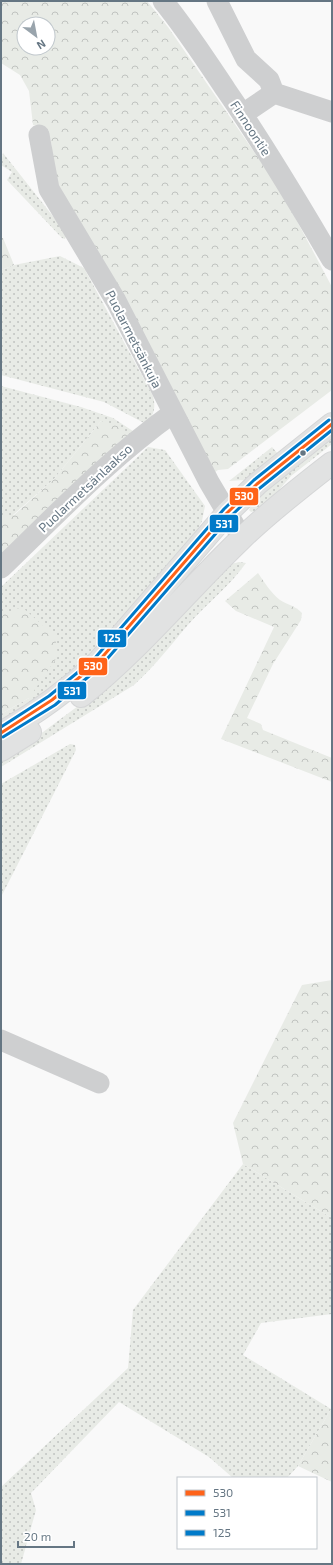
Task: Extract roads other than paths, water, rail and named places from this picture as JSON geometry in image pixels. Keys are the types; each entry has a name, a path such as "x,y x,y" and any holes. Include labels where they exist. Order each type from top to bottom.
{"main road":[{"path":"1,733 51,703 98,662 227,513 257,484 332,424"},
{"path":"1,750 65,708 107,676 141,644 242,538 332,463"}],"street":[{"name":"Finnoontie","path":"163,1 211,66 243,114 332,260"},
{"path":"217,1 246,59 269,80 274,93"},
{"path":"243,114 274,93"},
{"path":"274,93 332,112"},
{"name":"Puolarmetsänkuja","path":"39,135 49,189 116,302 173,414 242,538"},
{"name":"Puolarmetsänlaakso","path":"1,568 75,496 145,433 173,414"},
{"path":"1,1040 98,1083"}]}
